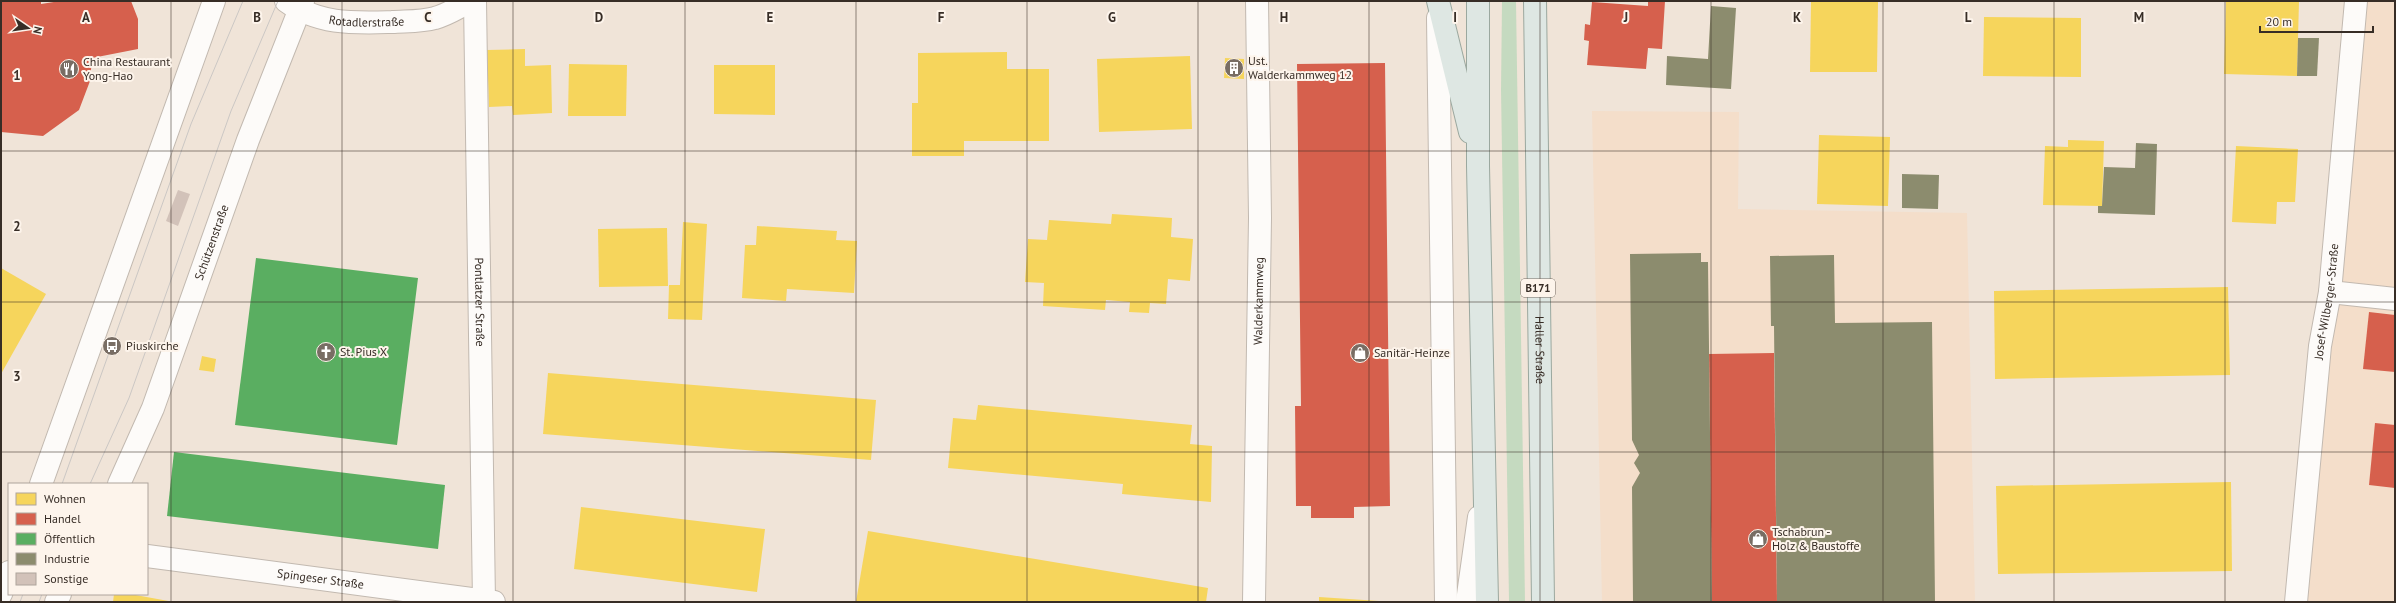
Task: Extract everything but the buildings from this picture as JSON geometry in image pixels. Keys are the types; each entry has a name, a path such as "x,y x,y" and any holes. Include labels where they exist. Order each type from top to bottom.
{"main road":[{"path":"1438,1 1478,166"},
{"path":"1478,1 1478,166 1487,602"},
{"name":"Haller Straße","path":"1535,1 1543,602"}],"street":[{"path":"40,483 214,1"},
{"name":"Rotadlerstraße","path":"296,4 329,20 344,23 422,21 436,18 471,1"},
{"name":"Pontlatzer Straße","path":"475,1 487,601"},
{"name":"Walderkammweg","path":"1254,602 1260,218 1257,1"},
{"path":"1438,1 1446,602"},
{"name":"Josef-Wilberger-Straße","path":"2296,602 2320,346 2330,292 2356,1"},
{"name":"Schützenstraße","path":"119,483 153,408 296,4"},
{"path":"2330,292 2395,300"},
{"path":"1467,602 1484,472"},
{"name":"Spingeser Straße","path":"148,556 487,601"},
{"path":"1,594 8,575"}],"shaded area":[{"path":"2356,1 2395,1 2395,602 2296,602"},
{"path":"1592,111 1739,112 1738,209 1967,213 1975,602 1602,602"}],"green space":[{"path":"1502,1 1516,1 1525,602 1509,602 1501,90"}],"tram line":[{"path":"62,483 191,124 243,1"},
{"path":"90,483 129,398 231,111 278,1"},
{"path":"20,602 23,595"},
{"path":"39,602 42,595"}],"place":[{"name":"Ust. Walderkammweg 12","path":"1234,68"},
{"name":"China Restaurant Yong-Hao","path":"69,69"},
{"name":"Piuskirche","path":"112,346"},
{"name":"St. Pius X","path":"326,352"},
{"name":"Sanitär-Heinze","path":"1360,353"},
{"name":"Tschabrun - Holz & Baustoffe","path":"1758,539"}]}
